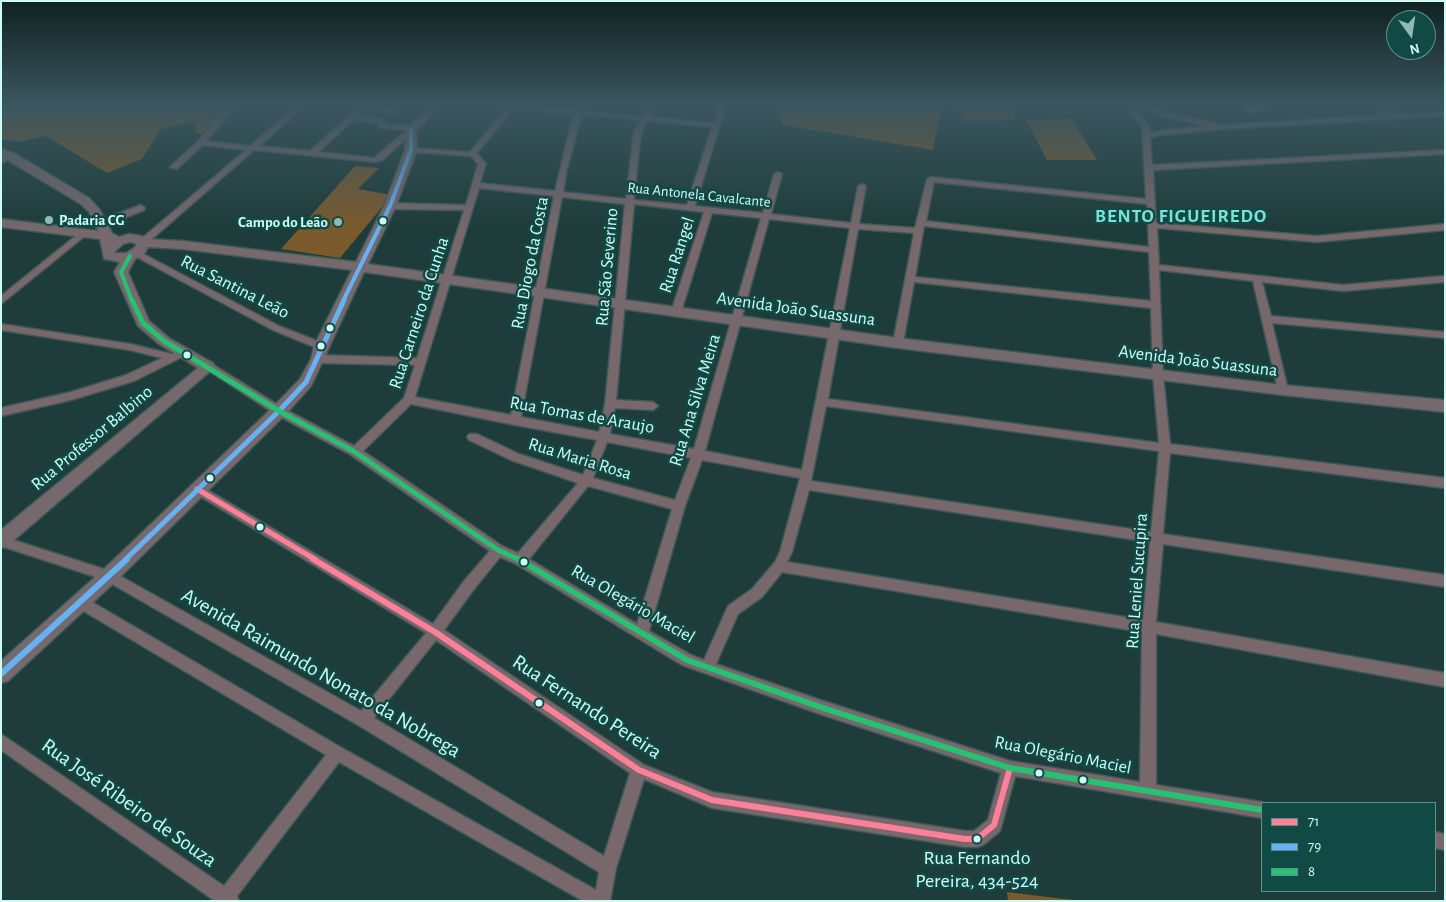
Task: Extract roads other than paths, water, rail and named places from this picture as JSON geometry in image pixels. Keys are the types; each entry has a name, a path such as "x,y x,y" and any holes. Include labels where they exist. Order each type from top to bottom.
{"main road":[{"path":"1,674 109,576 279,411 306,382 390,206 411,150"},
{"path":"4,156 85,201 94,210 106,234 108,254 112,257 138,248 138,238 124,240 109,249"},
{"path":"3,225 106,234 124,240"},
{"name":"Avenida João Suassuna","path":"138,248 183,245 361,267 898,343 1283,390 1445,406"},
{"name":"Rua Olegário Maciel","path":"138,248 121,272 143,323 178,354 208,367"},
{"name":"Rua Professor Balbino","path":"1,541 208,367"}],"street":[{"path":"174,167 196,147"},
{"path":"242,147 370,161 380,158 392,147"},
{"path":"311,155 320,147"},
{"path":"411,150 472,154 478,147"},
{"name":"Rua Diogo da Costa","path":"515,421 568,147"},
{"name":"Rua São Severino","path":"520,560 586,481 604,436 610,404 636,147"},
{"path":"690,207 709,147"},
{"name":"Rua Leniel Sucupira","path":"1147,147 1154,250 1158,375 1165,448 1149,627 1148,791"},
{"path":"138,248 251,148"},
{"path":"1149,168 1445,152"},
{"name":"Rua Carneiro da Cunha","path":"355,452 410,400 477,184 482,164 472,154"},
{"name":"Rua Ana Silva Meira","path":"641,634 679,506 698,455 778,174"},
{"path":"898,343 931,179 1151,202"},
{"name":"Rua Antonela Cavalcante","path":"477,184 856,226 920,227 1154,250"},
{"path":"708,666 733,610 749,600 779,566 786,552 806,480 836,334 862,186"},
{"path":"390,206 469,208"},
{"path":"100,222 142,208"},
{"name":"Rua Rangel","path":"676,312 709,209"},
{"path":"1152,225 1317,239 1445,227"},
{"path":"1,301 83,233"},
{"name":"Rua Santina Leão","path":"138,248 320,353 421,362"},
{"path":"1154,267 1356,288 1445,278"},
{"path":"910,279 1156,305"},
{"path":"1257,279 1283,390"},
{"path":"1266,319 1445,334"},
{"path":"1,327 178,354"},
{"path":"1,412 70,396 130,378 178,354"},
{"name":"Rua Olegário Maciel","path":"208,367 279,411 355,452 498,550 520,560 687,660 820,707 1010,768 1261,810"},
{"name":"Rua Tomas de Araujo","path":"410,400 604,436 806,480 1158,538 1445,581"},
{"path":"822,402 1445,483"},
{"name":"Rua Tomas de Araujo","path":"610,404 653,406"},
{"name":"Rua Maria Rosa","path":"473,437 515,457 586,481 679,506"},
{"name":"Rua Fernando Pereira","path":"197,489 435,632 639,770 712,800 946,836 977,839 994,825 1010,768"},
{"name":"Avenida Raimundo Nonato da Nobrega","path":"1,541 109,576 363,720 608,868"},
{"path":"363,720 435,632 469,585 498,550"},
{"path":"779,566 1149,627 1445,680"},
{"path":"80,602 337,753 601,901 608,868 639,770"},
{"name":"Rua José Ribeiro de Souza","path":"1,741 226,900"},
{"path":"226,900 337,753"}],"place":[{"name":"Padaria CG","path":"49,220"},
{"name":"Campo do Leão","path":"338,222"},
{"name":"Rua Fernando Pereira, 434-524","path":"977,839"}],"district":[{"name":"BENTO FIGUEIREDO","path":"1181,216"}]}
